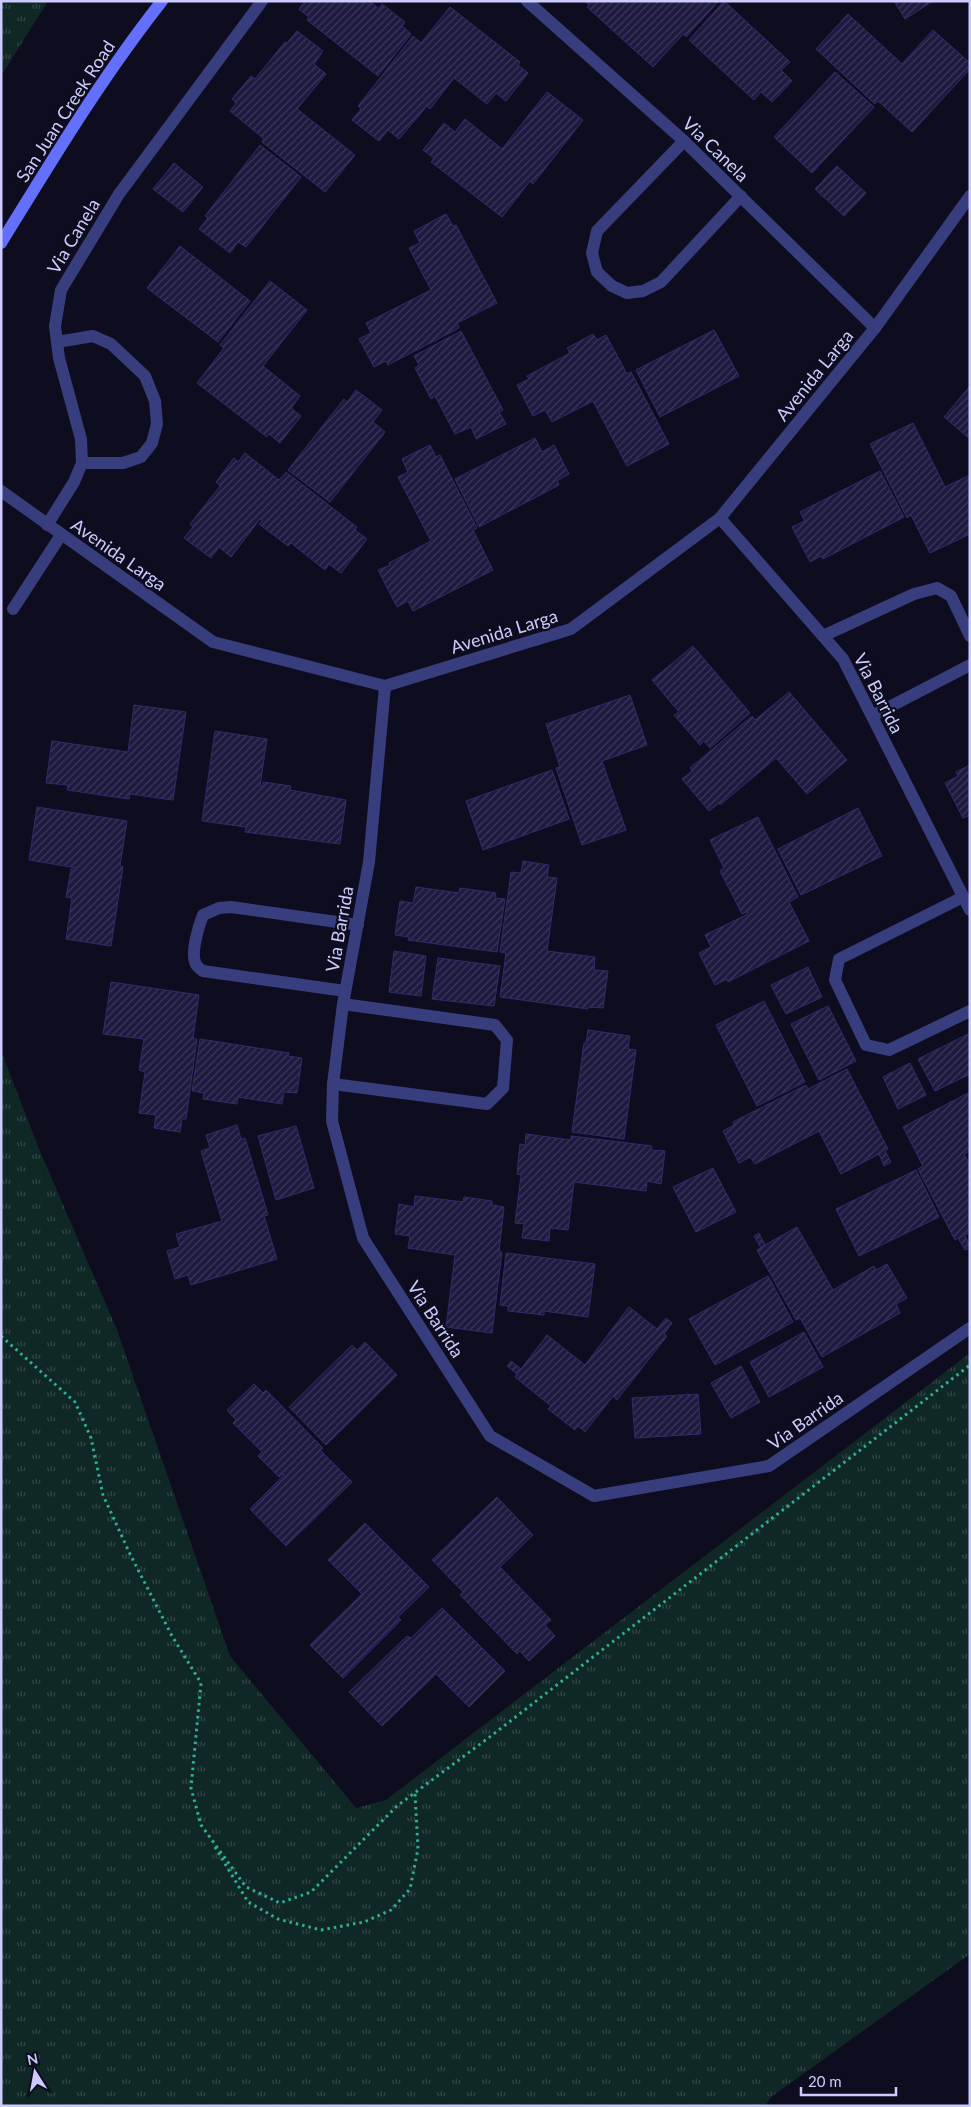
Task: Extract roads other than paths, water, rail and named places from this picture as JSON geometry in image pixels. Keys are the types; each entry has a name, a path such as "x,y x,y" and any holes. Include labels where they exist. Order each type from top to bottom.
{"main road":[{"name":"San Juan Creek Road","path":"1,243 64,140 109,72 162,1"}],"street":[{"name":"Via Canela","path":"47,524 74,482 82,463 81,439 59,358 55,326 61,290 119,194 262,1"},
{"name":"Via Canela","path":"527,1 684,141 875,328"},
{"path":"684,141 597,232 592,253 597,272 612,286 627,293 643,290 662,282 741,196"},
{"name":"Avenida Larga","path":"1,491 213,642 385,686 571,629 720,518 875,328 970,196"},
{"path":"57,342 93,336 111,344 145,376 155,401 157,424 152,443 141,457 123,463 82,463"},
{"name":"Via Barrida","path":"720,518 843,659 970,910"},
{"path":"13,609 61,535"},
{"path":"823,636 914,594 936,588 951,596 970,636"},
{"path":"872,716 970,665"},
{"name":"Via Barrida","path":"385,686 369,862 344,998 333,1084 332,1121 363,1238 490,1436 594,1496 769,1466 970,1328"},
{"path":"963,897 839,959 835,980 866,1045 889,1050 970,1011"},
{"path":"333,1084 487,1104 503,1088 507,1040 495,1025 203,971 195,964 194,956 199,925 203,915 219,908 231,907 358,925"}]}
